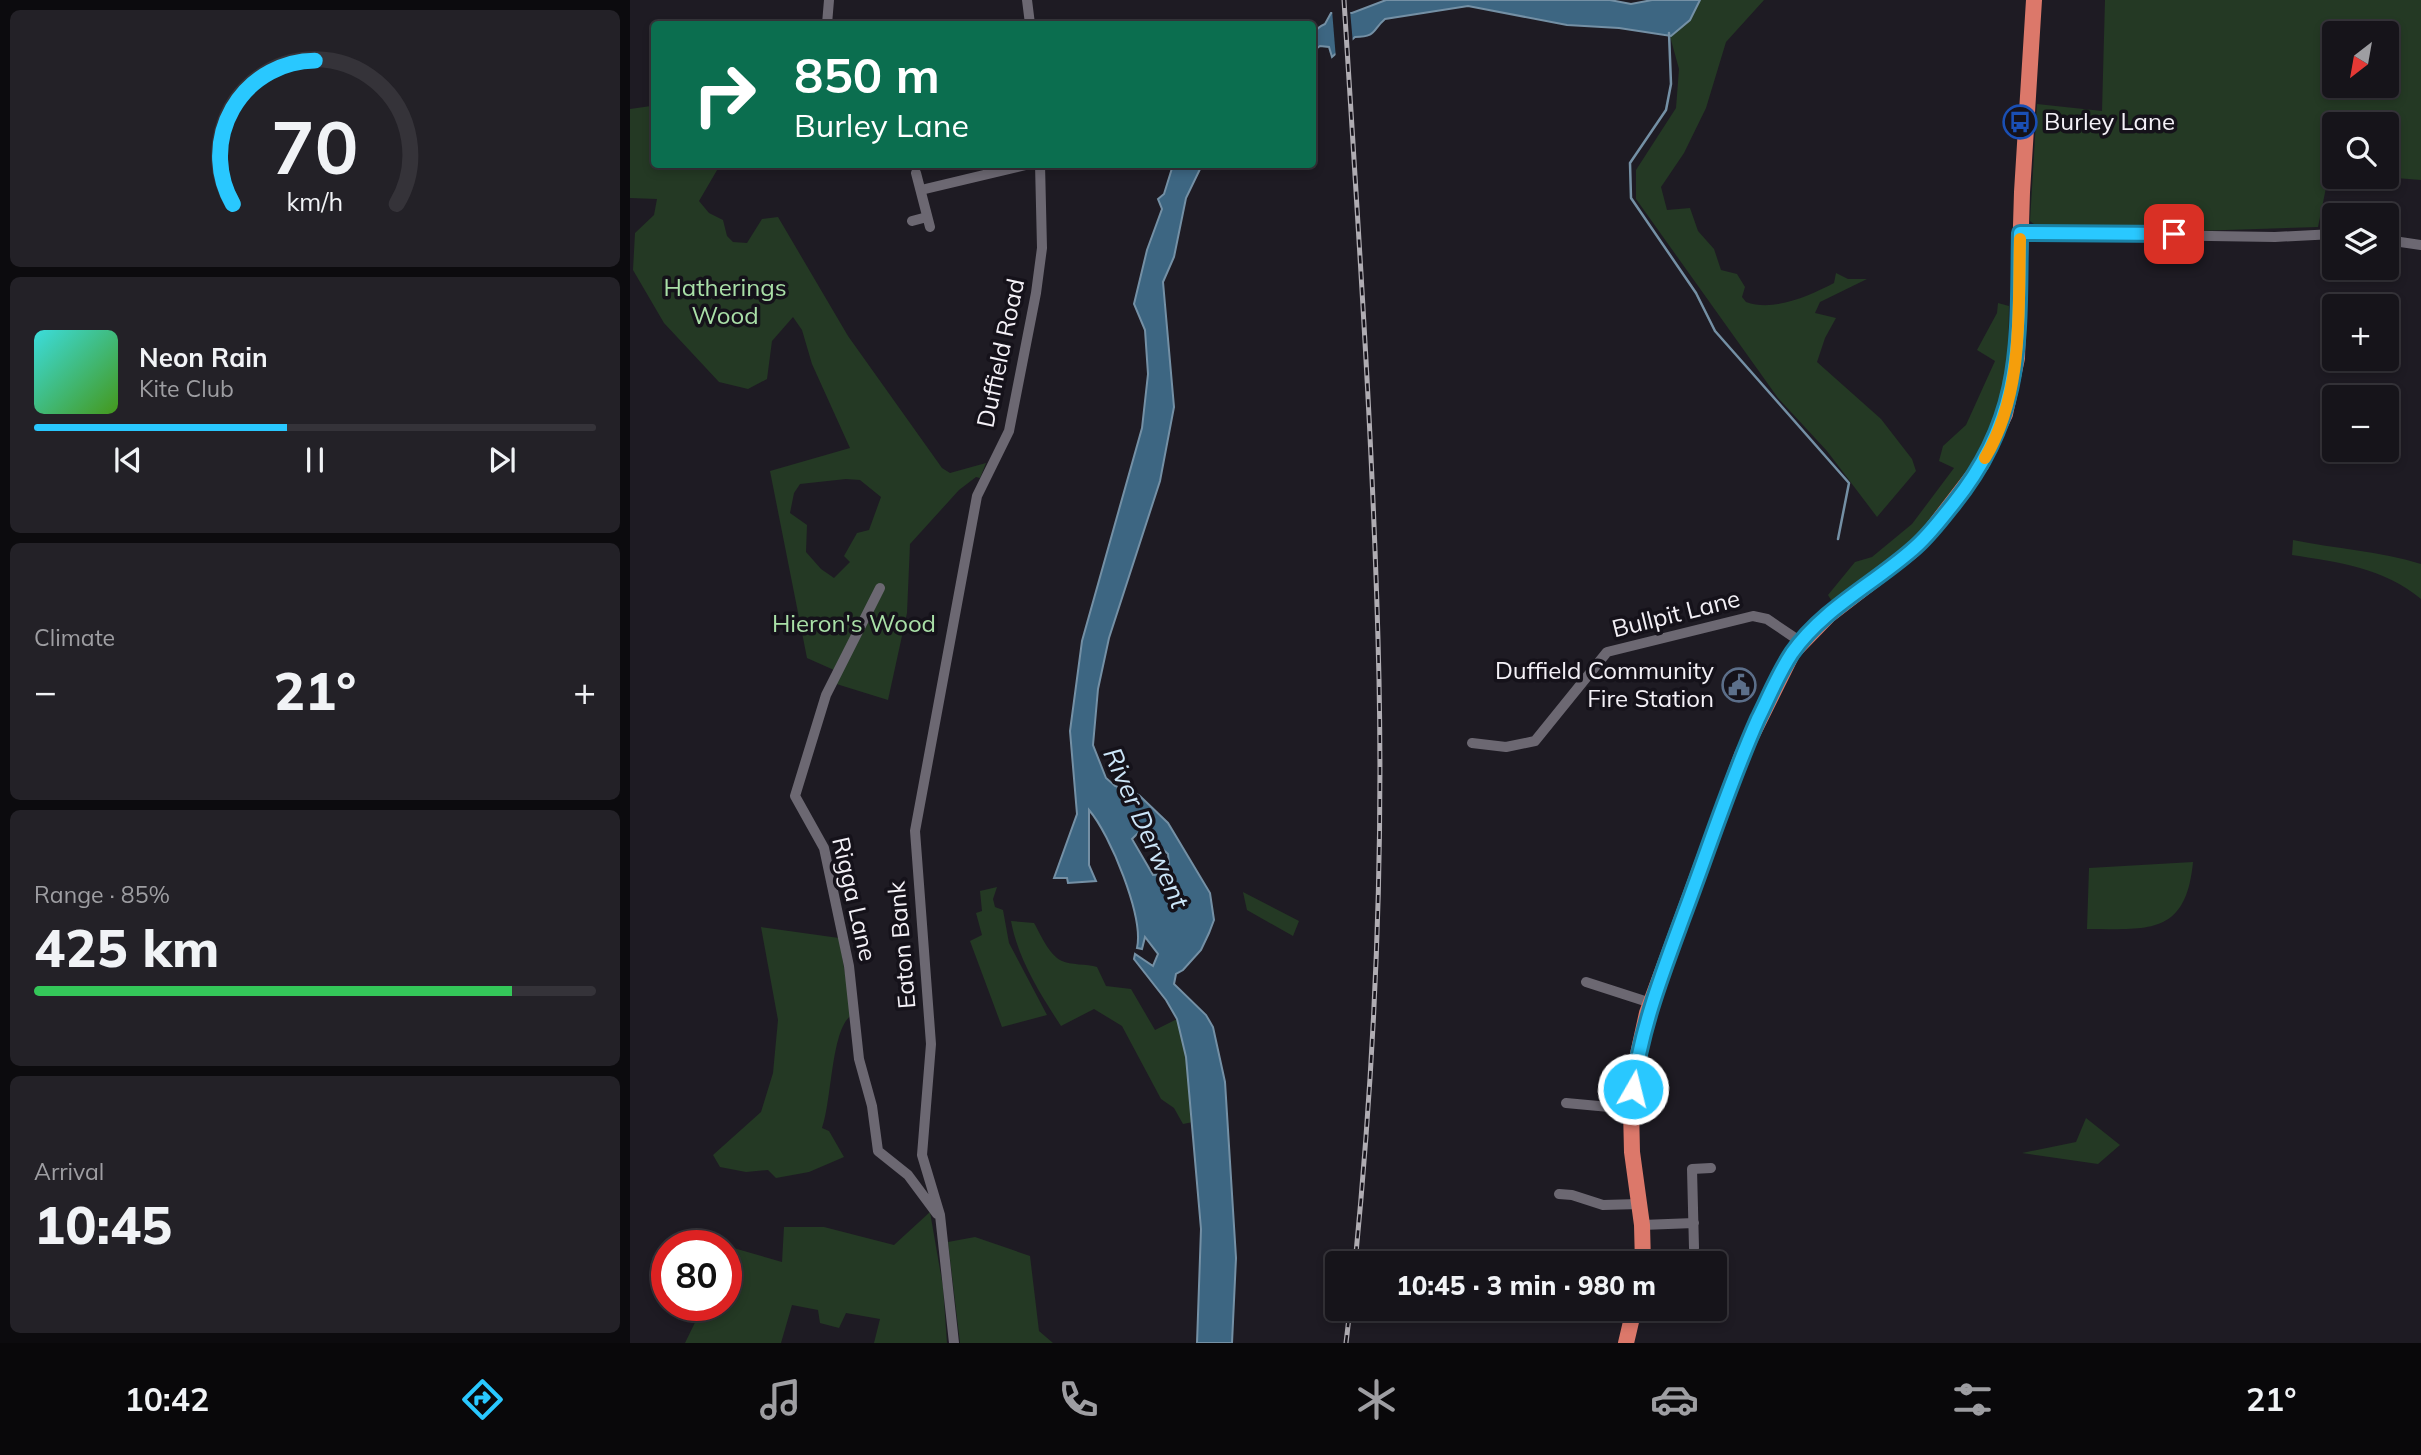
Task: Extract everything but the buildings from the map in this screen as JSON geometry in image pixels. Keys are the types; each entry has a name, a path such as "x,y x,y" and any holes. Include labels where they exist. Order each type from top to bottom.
{"highway":[{"path":"1643,1251 1633,1155 1632,1110 1636,1063 1651,1003 1742,755 1779,675 1801,642 1829,615 1921,542 1963,492 1989,452 2005,414 2015,372 2034,0"},
{"path":"1626,1343 1631,1321"}],"street":[{"path":"827,21 829,0"},
{"path":"1027,0 1030,21"},
{"path":"921,190 1013,168"},
{"name":"Duffield Road","path":"967,543 981,484 1004,443 1012,419 1040,270 1040,168"},
{"path":"912,221 928,222 916,173"},
{"path":"2020,233 2275,237 2322,235"},
{"path":"2399,242 2421,245"},
{"name":"Eaton Bank","path":"954,1343 940,1215 922,1155 931,1044 915,831 967,543"},
{"name":"Rigga Lane","path":"880,588 826,695 795,796 824,848 849,966 859,1059 872,1106 878,1151 908,1175 940,1215"},
{"name":"Bullpit Lane","path":"1472,743 1506,747 1535,741 1607,652 1753,616 1767,619 1801,642"},
{"path":"1586,982 1651,1003"},
{"path":"1566,1103 1632,1110"},
{"path":"1694,1248 1692,1169 1711,1168"},
{"path":"1559,1194 1572,1195 1603,1205 1639,1204"},
{"path":"1642,1225 1694,1223"}],"green space":[{"path":"1700,0 1764,0 1726,42 1706,108 1684,153 1661,187 1667,210 1690,208 1698,231 1714,249 1721,270 1737,274 1745,287 1742,297 1746,302 1768,305 1791,301 1834,283 1836,273 1848,279 1867,279 1820,302 1815,313 1836,318 1825,338 1817,362 1881,419 1912,459 1916,471 1877,517 1827,451 1778,398 1636,199 1636,170 1676,108 1679,69 1668,29 1690,20"},
{"path":"2105,0 2421,0 2421,180 2399,178 2399,112 2322,112 2322,189 2326,189 2318,227 2165,232 2040,229 2030,221 2037,104 2102,111"},
{"path":"651,106 651,168 718,168 699,201 709,213 723,220 727,236 733,242 747,243 762,219 778,217 848,336 942,468 950,473 986,463 980,478 976,477 959,490 910,544 907,613 888,700 830,682 834,670 807,658 770,471 850,448 812,364 802,330 793,317 772,341 767,379 748,389 719,382 664,323 633,270 635,233 654,215 657,199 630,198 630,109","holes":["860,480 881,497 869,530 857,533 844,556 850,562 834,578 821,569 806,552 807,525 790,513 794,493 800,484"]},
{"path":"1998,303 2009,306 2008,365 1995,422 1978,456 1915,539 1833,603 1828,595 1855,562 1872,557 1912,524 1954,468 1939,461 1943,446 1966,425 1995,361 1977,350 1997,313"},
{"path":"2293,540 2421,564 2421,599 2407,588 2376,573 2292,555"},
{"path":"2193,862 2189,886 2182,904 2172,916 2146,927 2087,929 2089,868"},
{"path":"997,887 993,899 995,907 1003,910 1009,943 1047,1015 1002,1027 970,941 982,935 976,913 982,911 980,891"},
{"path":"1243,892 1299,921 1293,936 1247,910"},
{"path":"1011,921 1034,923 1057,958 1069,963 1097,967 1106,986 1131,989 1155,1030 1177,1019 1186,1057 1193,1122 1183,1124 1174,1108 1161,1099 1122,1026 1094,1009 1061,1026 1024,962"},
{"path":"761,927 839,938 852,1015 845,1022 836,1049 822,1128 829,1131 844,1157 809,1172 776,1178 768,1170 746,1172 720,1167 713,1155 761,1112 773,1073 778,1020"},
{"path":"2086,1118 2120,1145 2098,1164 2022,1153 2076,1142"},
{"path":"930,1212 943,1287 947,1343 874,1343 880,1319 846,1313 839,1328 820,1323 818,1310 792,1305 781,1343 685,1343 696,1321 742,1321 742,1250 782,1262 784,1227 824,1227 894,1245"},
{"path":"975,1237 1030,1256 1039,1331 1053,1343 960,1343 948,1242"}],"water":[{"path":"1386,0 1610,0 1631,4 1652,0 1700,0 1690,20 1671,36 1619,28 1567,25 1468,6 1385,19 1371,34 1355,37 1332,57 1329,47 1320,46 1316,49 1316,31 1325,24 1331,13 1352,13"},
{"name":"River Derwent","path":"1172,168 1201,168 1186,198 1174,257 1163,282 1174,407 1160,481 1109,638 1098,689 1093,745 1106,778 1115,786 1139,795 1168,823 1210,893 1214,920 1209,933 1201,950 1176,974 1174,984 1206,1015 1213,1027 1225,1082 1236,1258 1232,1343 1197,1343 1201,1229 1186,1057 1177,1019 1166,1000 1134,959 1135,954 1153,966 1158,954 1145,937 1142,949 1137,948 1135,917 1124,876 1106,837 1089,810 1089,865 1096,881 1068,883 1067,878 1054,878 1077,814 1070,731 1082,641 1142,428 1148,374 1145,330 1134,304 1147,250 1162,209 1158,199 1164,194","holes":["1138,833 1146,835 1168,854 1166,874 1153,875 1132,839"]}],"pier":[{"path":"1332,10 1350,10 1353,44 1336,59"}],"waterway":[{"path":"1669,33 1671,84 1666,110 1630,163 1631,198 1696,293 1715,331 1849,483 1838,539"}],"railway":[{"path":"1344,0 1369,424 1377,594 1380,752 1376,972 1356,1251"},
{"path":"1346,1343 1349,1321"}],"slow traffic":[{"path":"1985,458 2005,414 2013,387 2017,358 2020,239"}],"place":[{"name":"Burley Lane","path":"2020,122"},
{"name":"Duffield Community Fire Station","path":"1739,685"}],"route":[{"path":"1633,1089 1647,1013 1684,917 1718,815 1779,675 1793,652 1820,622 1912,551 1930,533 1972,480 1995,439 2013,387 2017,358 2020,233 2174,234"}],"park label":[{"name":"Hatherings Wood","path":"725,302"},
{"name":"Hieron's Wood","path":"854,624"}]}
